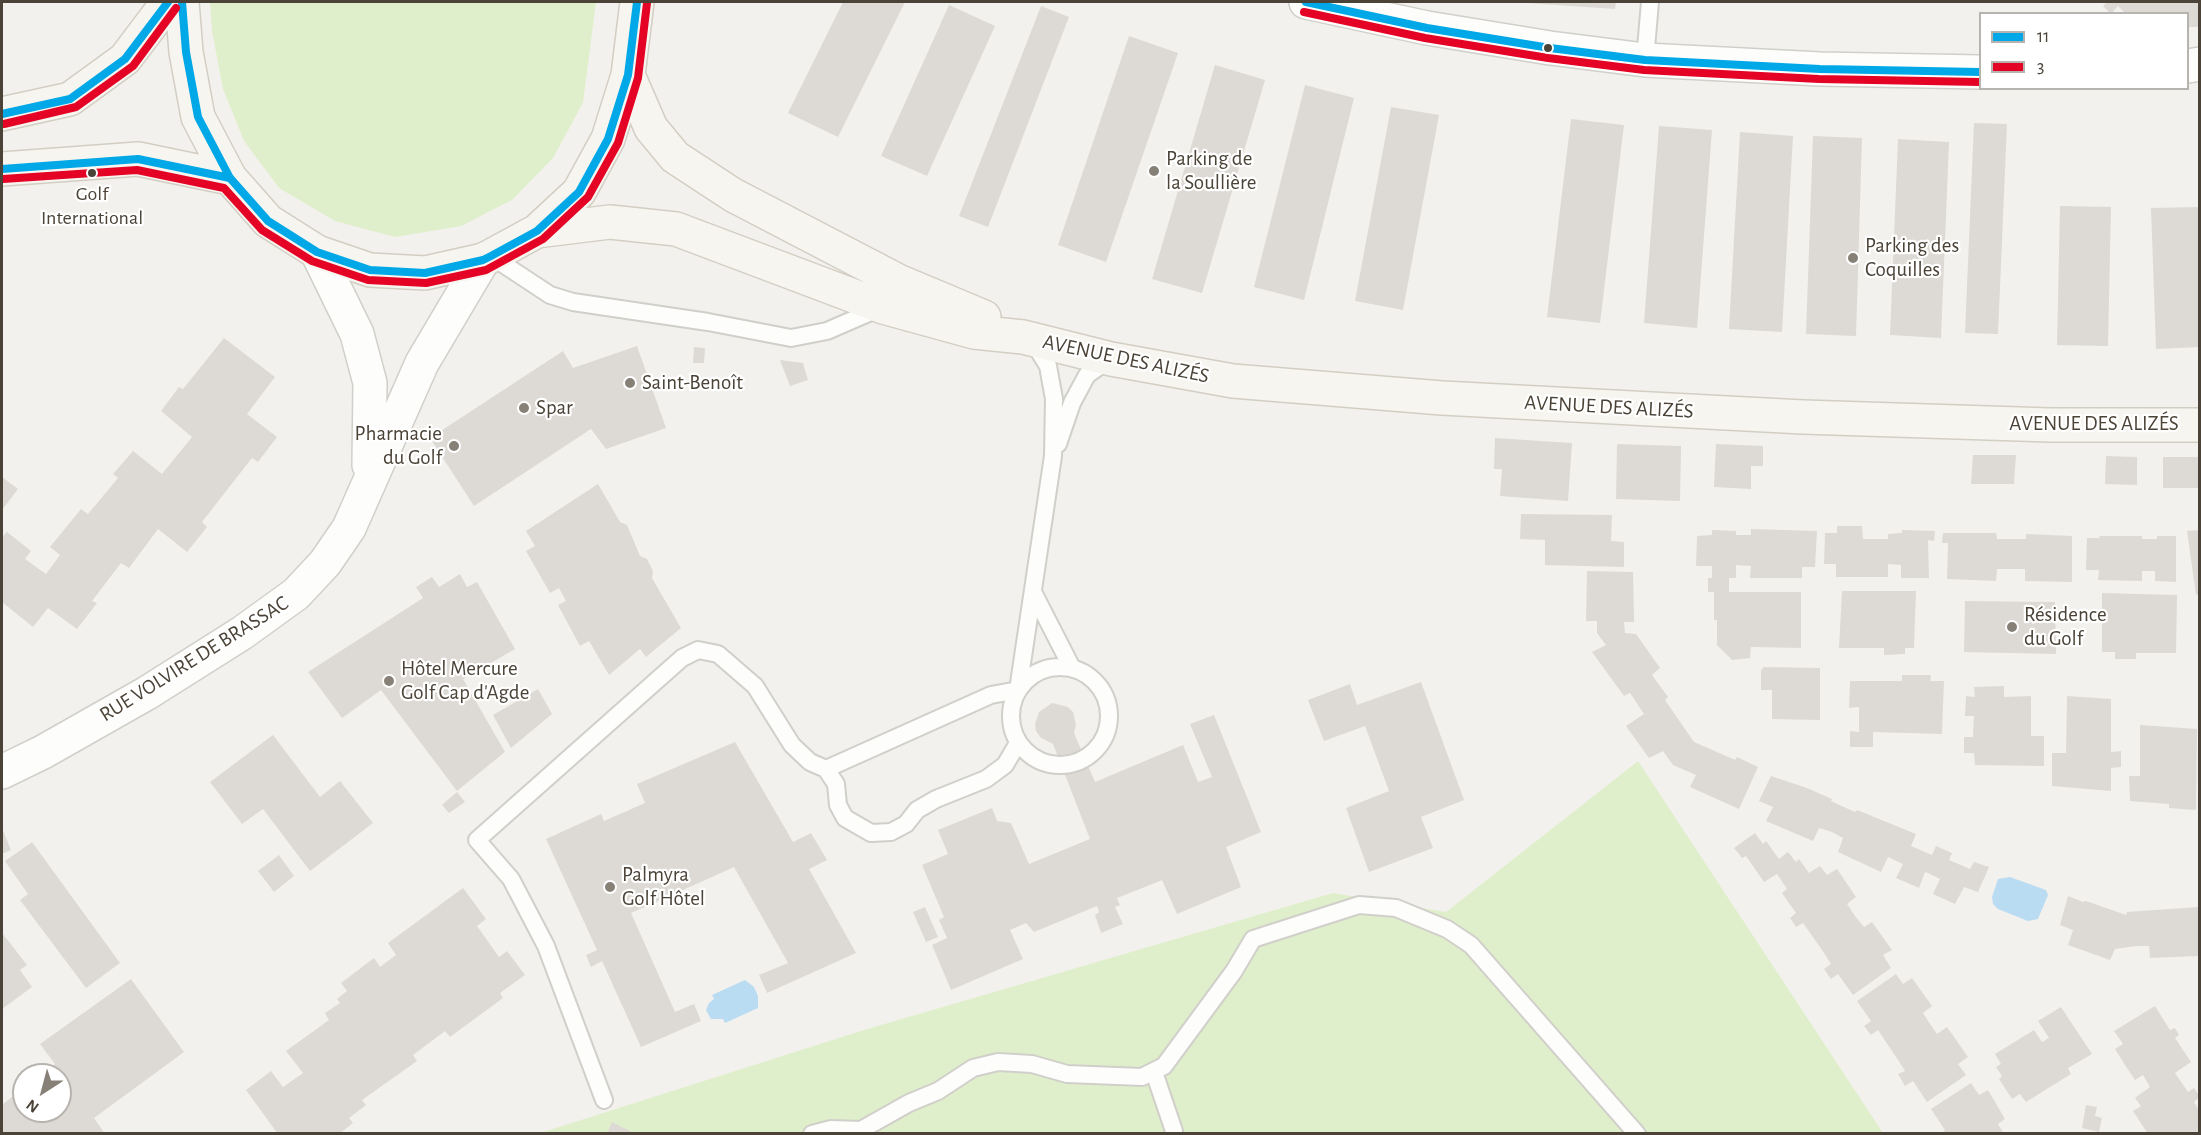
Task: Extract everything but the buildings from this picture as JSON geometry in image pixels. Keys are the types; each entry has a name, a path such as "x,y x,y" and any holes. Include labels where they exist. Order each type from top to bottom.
{"street":[{"path":"2,114 70,99 125,59 168,2"},
{"path":"182,2 186,52 198,117 230,178 268,221 317,252 370,270 425,273 487,258 537,231 579,192 608,139 628,75 637,2"},
{"path":"1306,2 1427,28 1645,60 1820,69 1979,72"},
{"name":"AVENUE DES ALIZÉS","path":"628,75 651,128 675,157 733,195 898,281 981,315 1027,338"},
{"path":"2,169 138,159 230,178"},
{"name":"AVENUE DES ALIZÉS","path":"537,231 610,222 676,229 883,307 974,332 1027,338 1111,359 1233,381 1442,398 1803,417 2050,424 2199,425"},
{"name":"RUE VOLVIRE DE BRASSAC","path":"317,252 357,334 370,383 369,479"},
{"name":"RUE VOLVIRE DE BRASSAC","path":"2,772 43,752 147,693 242,633 296,594 325,563 349,528 422,363 487,258"}],"lane":[{"path":"1645,60 1650,2"},
{"path":"487,258 550,295 573,302 708,322 792,338 827,331 883,307"},
{"path":"826,769 991,695 1018,690 1028,678 1050,667 1072,668 1093,679 1107,701 1109,727 1101,744 1089,757 1074,764 1054,765 1037,760 1018,743 1010,717 1011,706 1018,690 1053,456 1053,399 1048,366 1027,338"},
{"path":"1053,456 1072,403 1087,375 1111,359"},
{"path":"1033,591 1072,668"},
{"path":"604,1100 546,946 511,879 477,840 682,658 698,650 718,654 755,686 792,745 810,762 826,769 836,784 838,805 845,818 871,834 891,832 906,824 916,810 936,799 987,779 1005,765 1018,743"},
{"path":"812,1134 831,1129 861,1130 909,1103 938,1091 973,1068 998,1062 1032,1064 1066,1074 1142,1077 1154,1072 1164,1066 1234,970 1253,939 1359,905 1396,908 1447,929 1470,945 1637,1134"},
{"path":"1154,1072 1174,1131"}],"green space":[{"path":"210,2 596,2 583,103 553,158 512,200 461,226 395,237 335,221 279,188 244,141 223,89 212,31"},
{"path":"1638,761 1883,1133 537,1134 864,1030 1333,893 1446,912"}],"water":[{"path":"2010,877 2046,890 2048,895 2038,919 2028,921 1998,909 1993,904 1992,897 1998,879"},
{"path":"745,980 754,987 758,996 758,1008 725,1023 723,1019 711,1019 706,1010 714,999 712,995"}],"transit line":[{"name":"11","path":"2,114 70,99 125,59 168,2"},
{"name":"11","path":"182,2 186,52 198,117 230,178 268,221 317,252 370,270 425,273 483,260 491,256 537,231 579,192 608,139 628,75 637,2"},
{"name":"11","path":"1306,2 1427,28 1550,48 1645,60 1820,69 1979,72"},
{"name":"3","path":"3,179 137,170 224,188 262,230 312,261 368,280 426,283 486,270 543,239 588,197 618,143 638,78 647,3"},
{"name":"3","path":"4,124 76,107 133,66 176,8"},
{"name":"3","path":"1304,12 1425,38 1548,58 1644,70 1819,79 1979,82"},
{"name":"11","path":"2,169 138,159 230,178"}],"place":[{"name":"Parking de la Soullière","path":"1154,171"},
{"name":"Golf International","path":"92,173"},
{"name":"Parking des Coquilles","path":"1853,258"},
{"name":"Saint-Benoît","path":"630,383"},
{"name":"Spar","path":"524,408"},
{"name":"Pharmacie du Golf","path":"454,446"},
{"name":"Résidence du Golf","path":"2012,627"},
{"name":"Hôtel Mercure Golf Cap d'Agde","path":"389,681"},
{"name":"Palmyra Golf Hôtel","path":"610,887"}]}
